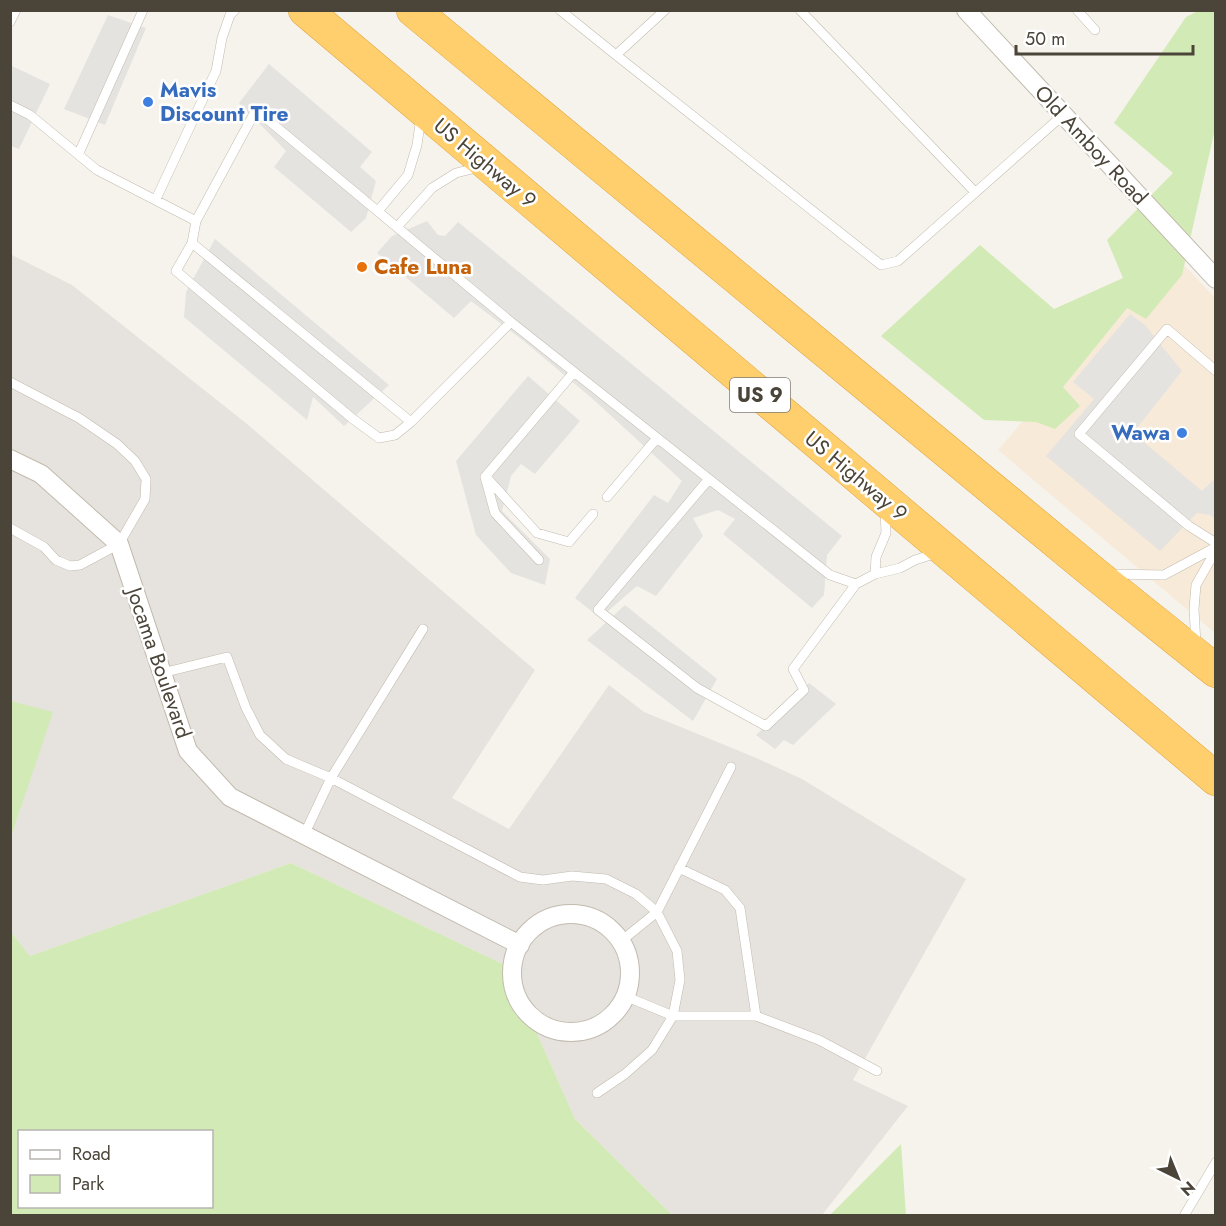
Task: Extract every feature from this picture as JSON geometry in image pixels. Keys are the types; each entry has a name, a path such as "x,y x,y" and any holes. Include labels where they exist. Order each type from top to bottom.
{"highway":[{"name":"US Highway 9","path":"305,10 1215,779"},
{"path":"413,10 1095,574 1206,663"}],"street":[{"name":"Old Amboy Road","path":"966,10 1215,279"},
{"name":"Jocama Boulevard","path":"10,459 41,474 119,544 188,751 230,797 520,945"},
{"path":"564,915 582,915 600,922 615,933 620,942 625,949 630,966 629,985 623,1002 611,1017 596,1027 578,1032 560,1031 542,1025 524,1009 515,993 512,975 514,956 531,930 546,920 564,915"}],"lane":[{"path":"10,22 16,10"},
{"path":"78,153 143,10"},
{"path":"156,199 216,71 222,38 230,15 235,10"},
{"path":"560,10 881,265 898,261 1063,115"},
{"path":"616,55 665,10"},
{"path":"800,10 975,192"},
{"path":"1077,10 1095,30"},
{"path":"10,105 30,115 97,170 196,221"},
{"path":"378,211 408,175 417,145 422,109"},
{"path":"511,322 411,422 395,435 379,438 353,419 176,271 192,243 196,221 256,110 511,322 830,575 856,584"},
{"path":"397,227 432,188 456,173 488,165"},
{"path":"192,243 411,422"},
{"path":"1215,371 1167,329 1079,434 1215,547"},
{"path":"485,477 574,372"},
{"path":"10,382 79,418 117,444 135,461 146,479 145,499 119,544 80,565 70,566 56,560 44,547 10,528"},
{"path":"607,497 657,438"},
{"path":"485,477 537,533 569,542 593,514"},
{"path":"485,477 495,513 539,560"},
{"path":"709,479 598,609 697,688 766,726 804,690 793,669 856,584 875,574 900,568 915,560 945,550"},
{"path":"875,574 876,557 886,533 885,501"},
{"path":"1095,574 1164,575 1215,547"},
{"path":"1206,663 1194,609 1196,585 1215,547"},
{"path":"304,835 331,778 423,629"},
{"path":"162,673 227,657 246,708 260,735 286,759 331,778 520,877 543,880 572,876 606,879 636,894 657,912 677,951 680,980 673,1016 652,1050 625,1074 597,1093"},
{"path":"620,942 657,912 731,767"},
{"path":"679,868 725,890 740,908 756,1016"},
{"path":"625,996 673,1016 756,1016 819,1040 877,1071"},
{"path":"1184,1215 1215,1162"}],"shaded area":[{"path":"108,15 146,28 105,125 64,109"},
{"path":"269,64 372,152 360,167 376,181 366,218 351,232 274,167 286,151 239,103"},
{"path":"10,65 50,84 19,149 11,146"},
{"path":"427,221 438,235 445,236 458,222 842,536 827,555 824,595 812,608 723,534 735,519 718,510 693,518 703,536 656,596 637,586 600,618 575,598 654,495 668,503 682,481 595,401 525,342 471,301 454,318 377,253 392,236"},
{"path":"215,239 389,385 344,426 313,397 307,420 184,317 186,292"},
{"path":"1170,250 1215,298 1215,633 998,450"},
{"path":"10,254 72,285 247,424 535,670 452,798 509,829 609,685 644,712 802,779 966,879 853,1080 908,1106 822,1215 672,1215 575,1119 507,966 291,863 30,956 11,932 11,837 52,713 11,701"},
{"path":"1130,314 1145,325 1182,371 1133,433 1202,491 1215,479 1215,519 1210,515 1197,513 1160,551 1046,456 1094,399 1073,382"},
{"path":"528,376 580,421 535,474 521,464 511,476 502,511 550,559 545,585 511,573 476,535 456,461"},
{"path":"625,605 717,679 693,721 587,640"},
{"path":"809,683 836,704 793,745 784,740 775,749 756,735"}],"green space":[{"path":"1198,11 1215,11 1215,129 1182,275 1146,319 1127,308 1063,387 1080,406 1055,429 1036,422 984,420 881,336 980,245 1054,309 1123,278 1107,240 1173,173 1114,123 1186,17"},
{"path":"10,701 53,712 11,837"},
{"path":"291,863 507,966 575,1119 672,1215 11,1215 11,932 30,956"},
{"path":"901,1144 906,1215 830,1215"}],"place":[{"name":"Mavis Discount Tire","path":"148,102"},
{"name":"Cafe Luna","path":"362,267"},
{"name":"Wawa","path":"1182,433"}]}
